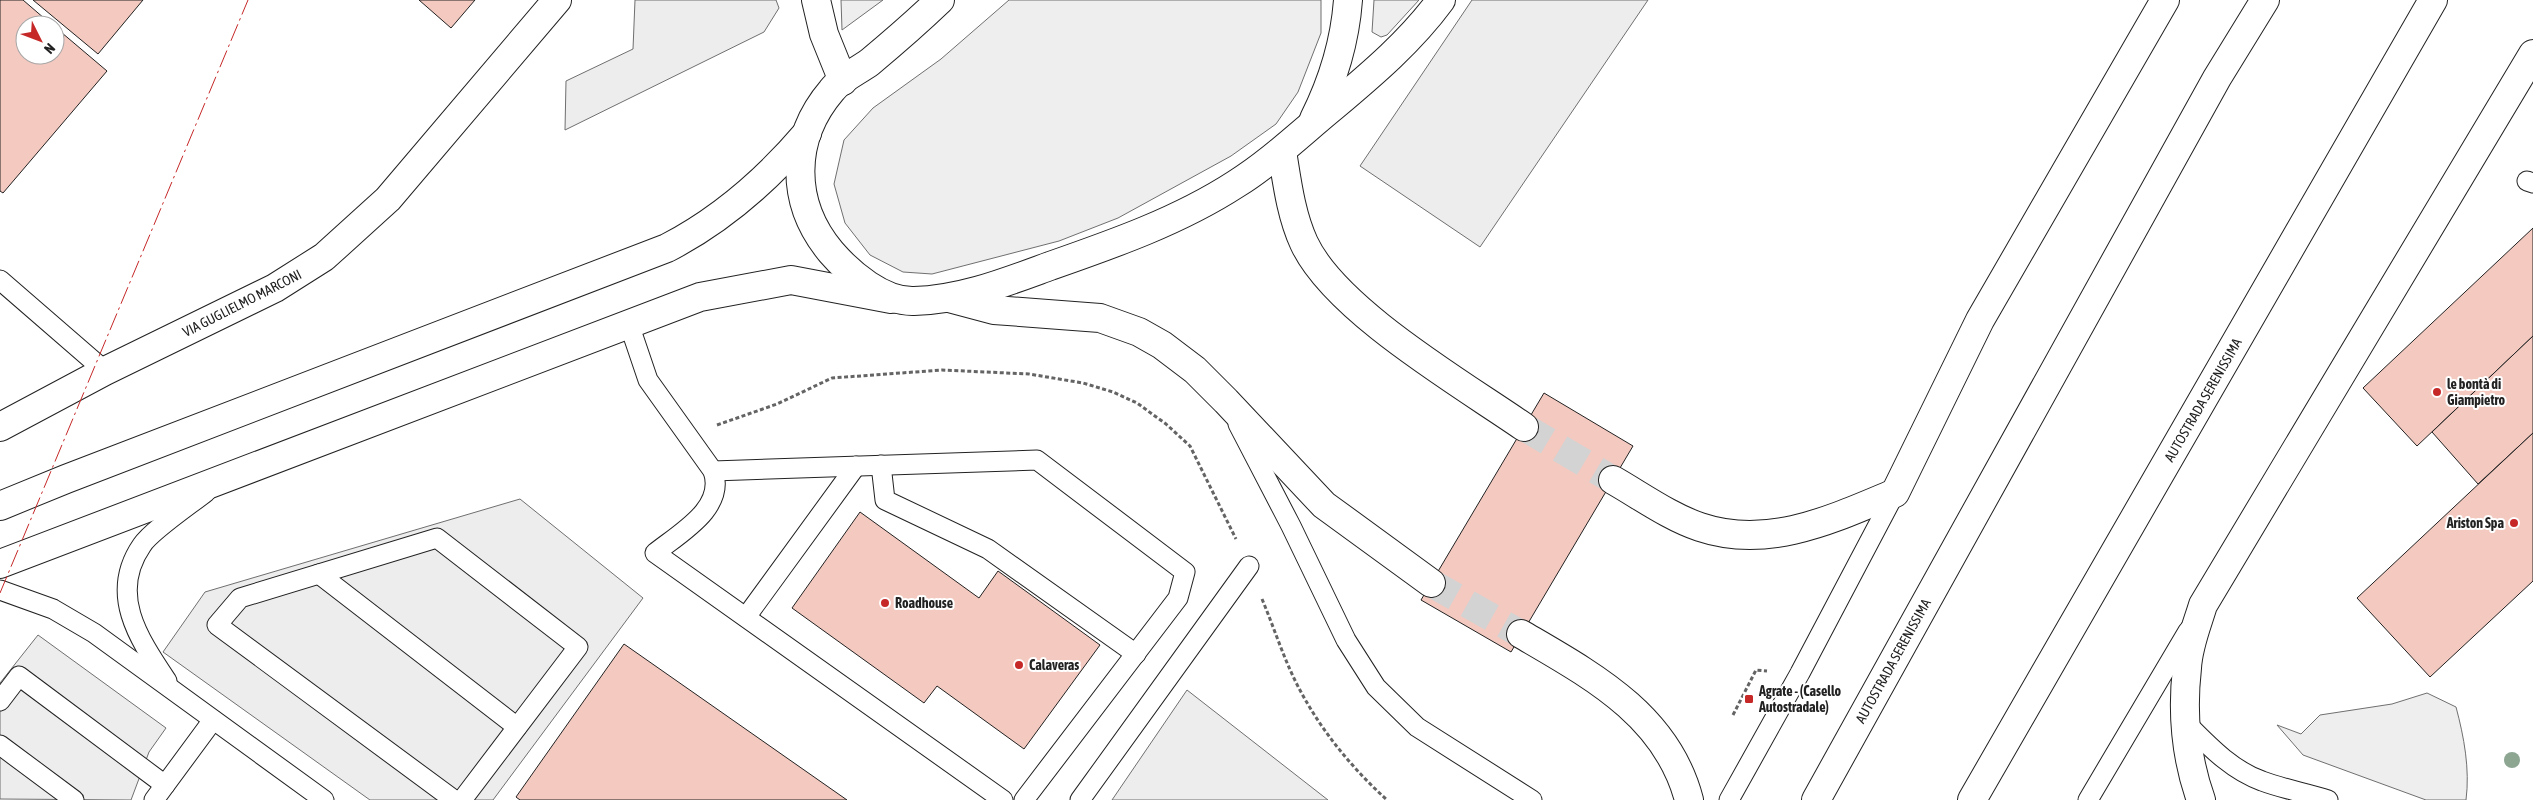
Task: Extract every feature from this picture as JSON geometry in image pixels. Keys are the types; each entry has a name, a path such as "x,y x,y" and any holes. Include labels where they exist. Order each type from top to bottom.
{"main road":[{"name":"VIA GUGLIELMO MARCONI","path":"0,427 105,371 275,288 308,268 340,243 388,198 557,0"},
{"path":"816,0 824,34 843,81"},
{"path":"0,506 667,248 712,223 752,192 807,133 823,102 834,87 899,39 940,0"},
{"path":"1311,125 1324,99 1337,58 1348,0"},
{"path":"0,564 700,297 791,280 902,301 949,298 1010,281 1156,224 1220,194 1282,152 1402,46 1441,0"},
{"path":"1613,480 1699,527 1737,536 1766,535 1799,530 1836,518 1895,493 1980,320 2165,0"},
{"name":"AUTOSTRADA SERENISSIMA","path":"1816,800 2217,78 2265,0"},
{"name":"AUTOSTRADA SERENISSIMA","path":"1972,800 2433,0"},
{"path":"2201,800 2188,749 2186,666 2203,605 2533,54"},
{"path":"807,133 800,177 803,203 811,224 826,247 847,268 874,288 902,301"},
{"path":"1282,152 1298,228 1320,269 1348,299 1376,323 1524,427"},
{"path":"949,298 994,310 1100,318 1139,332 1162,345 1195,370 1324,505 1431,583"},
{"path":"1521,634 1594,677 1642,716 1671,756 1688,800"}],"lane":[{"path":"0,280 105,371"},
{"path":"629,324 648,380 713,471 717,482 716,493 702,514 655,553 1003,800"},
{"path":"1226,401 1291,526 1346,640 1376,687 1417,727 1532,800"},
{"path":"713,471 1037,460 1185,572 1178,598 1024,800"},
{"path":"881,465 885,500 988,549 1136,654"},
{"path":"746,617 856,466"},
{"path":"174,692 142,644 133,625 127,594 129,577 133,562 142,544 219,482"},
{"path":"1729,800 1800,673 1895,493"},
{"path":"454,800 217,625 240,598 437,538 578,647 462,800"},
{"path":"1080,800 1249,566"},
{"path":"319,574 517,727"},
{"path":"0,590 27,598 71,619 94,633 324,800"},
{"path":"2088,800 2203,605"},
{"path":"0,701 19,676 160,793 213,720"},
{"path":"2186,723 2212,749 2234,767 2262,781 2328,800"},
{"path":"0,745 74,800"}],"shaded area":[{"path":"635,0 776,0 779,8 764,32 565,130 566,81 633,49"},
{"path":"841,0 883,0 842,30"},
{"path":"1009,0 1321,0 1321,33 1298,92 1276,124 1231,156 1118,218 1059,241 932,274 903,272 870,255 845,223 834,184 844,140 873,108 941,59"},
{"path":"1374,0 1419,0 1387,35 1381,37 1372,32"},
{"path":"1472,0 1648,0 1480,247 1360,166"},
{"path":"520,499 643,598 493,800 370,800 163,652 205,592"},
{"path":"38,635 166,728 149,752 131,800 0,799 0,683"},
{"path":"1187,690 1328,800 1112,800"},
{"path":"2427,693 2456,707 2466,753 2466,800 2426,800 2303,755 2277,725 2301,734 2320,715 2392,704"}],"building":[{"path":"0,0 23,0 40,15 15,15 15,65 65,65 65,35 107,71 3,193 0,191"},
{"path":"33,0 143,0 98,54 65,27 65,15 51,15"},
{"path":"419,0 475,0 451,28"},
{"path":"2533,228 2533,336 2417,446 2363,388"},
{"path":"2533,336 2533,433 2478,484 2432,432"},
{"path":"1544,393 1633,446 1511,652 1421,600"},
{"path":"2533,433 2533,581 2430,677 2357,598"},
{"path":"860,512 979,598 998,571 1100,645 1024,749 937,686 924,703 792,608"},
{"path":"624,644 847,800 520,800 516,797"}],"tunnel":[{"path":"1524,427 1613,480"},
{"path":"1431,583 1521,634"}],"power":[{"path":"0,593 248,0"}],"place":[{"name":"le bontà di Giampietro","path":"2437,392"},
{"name":"Ariston Spa","path":"2514,523"},
{"name":"Roadhouse","path":"885,603"},
{"name":"Calaveras","path":"1019,665"},
{"name":"Agrate - (Casello Autostradale)","path":"1749,699"}]}
